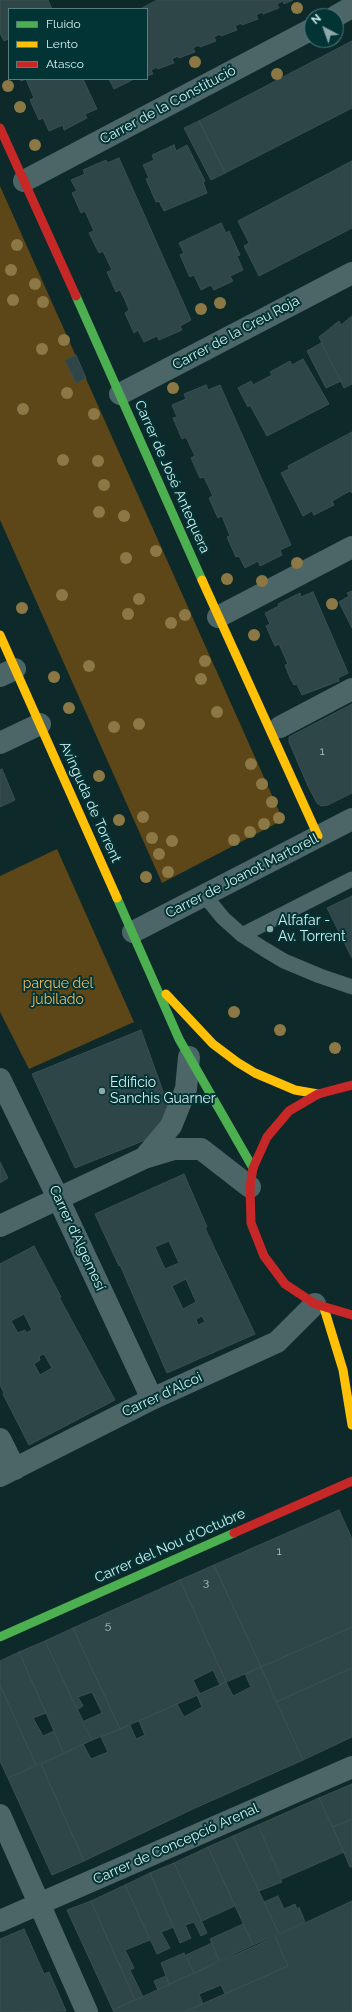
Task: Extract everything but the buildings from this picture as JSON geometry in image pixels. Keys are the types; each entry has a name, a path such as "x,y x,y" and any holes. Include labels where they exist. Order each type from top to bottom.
{"street":[{"name":"Carrer de la Constitució","path":"24,181 304,32"},
{"name":"Carrer de José Antequera","path":"0,128 120,394 218,617 318,836"},
{"name":"Carrer de la Creu Roja","path":"120,394 352,273"},
{"path":"218,617 352,547"},
{"name":"Avinguda de Torrent","path":"0,636 8,673 40,724 133,932 169,1019 252,1177"},
{"path":"280,727 352,689"},
{"path":"0,742 40,724"},
{"name":"Carrer de Joanot Martorell","path":"133,932 352,819"},
{"path":"154,981 192,1024 213,1044 237,1062 255,1073 295,1090 318,1094"},
{"path":"144,1158 171,1126 186,1089 189,1057"},
{"name":"Carrer d’Algemesí","path":"0,1079 58,1198 152,1399"},
{"path":"352,1085 318,1094 289,1111 268,1137 252,1177 251,1223 264,1256 285,1284 320,1306 352,1315"},
{"path":"0,1226 144,1158 174,1149 201,1149 252,1177"},
{"path":"320,1306 343,1370 352,1425"},
{"name":"Carrer d'Alcoi","path":"7,1472 152,1399 277,1342 320,1306"},
{"path":"0,1439 7,1472"},
{"name":"Carrer del Nou d'Octubre","path":"0,1637 352,1481"},
{"name":"Carrer de Concepció Arenal","path":"0,1921 352,1767"},
{"path":"0,1815 87,2012"}],"lane":[{"path":"242,935 352,879"},
{"path":"205,896 223,918 242,935 284,961 352,987"}],"green space":[{"path":"0,186 283,820 162,883 0,520"},
{"name":"parque del jubilado","path":"57,849 134,1022 29,1069 0,1012 0,876"}],"traffic: fast":[{"path":"76,296 202,580"},
{"path":"117,898 179,1039 253,1168"},
{"path":"0,1637 234,1533"}],"traffic: slow":[{"path":"202,580 318,836"},
{"path":"0,635 117,898"},
{"path":"166,994 213,1044 237,1062 255,1073 295,1090 318,1094"},
{"path":"324,1308 343,1370 352,1425"}],"traffic: jam":[{"path":"0,128 76,296"},
{"path":"352,1085 318,1094 289,1111 267,1137 253,1168 250,1187 251,1223 264,1256 285,1284 315,1304 352,1315"},
{"path":"234,1533 352,1481"}],"place":[{"name":"Alfafar - Av. Torrent","path":"270,929"},
{"name":"Edificio Sanchis Guarner","path":"102,1091"}]}
